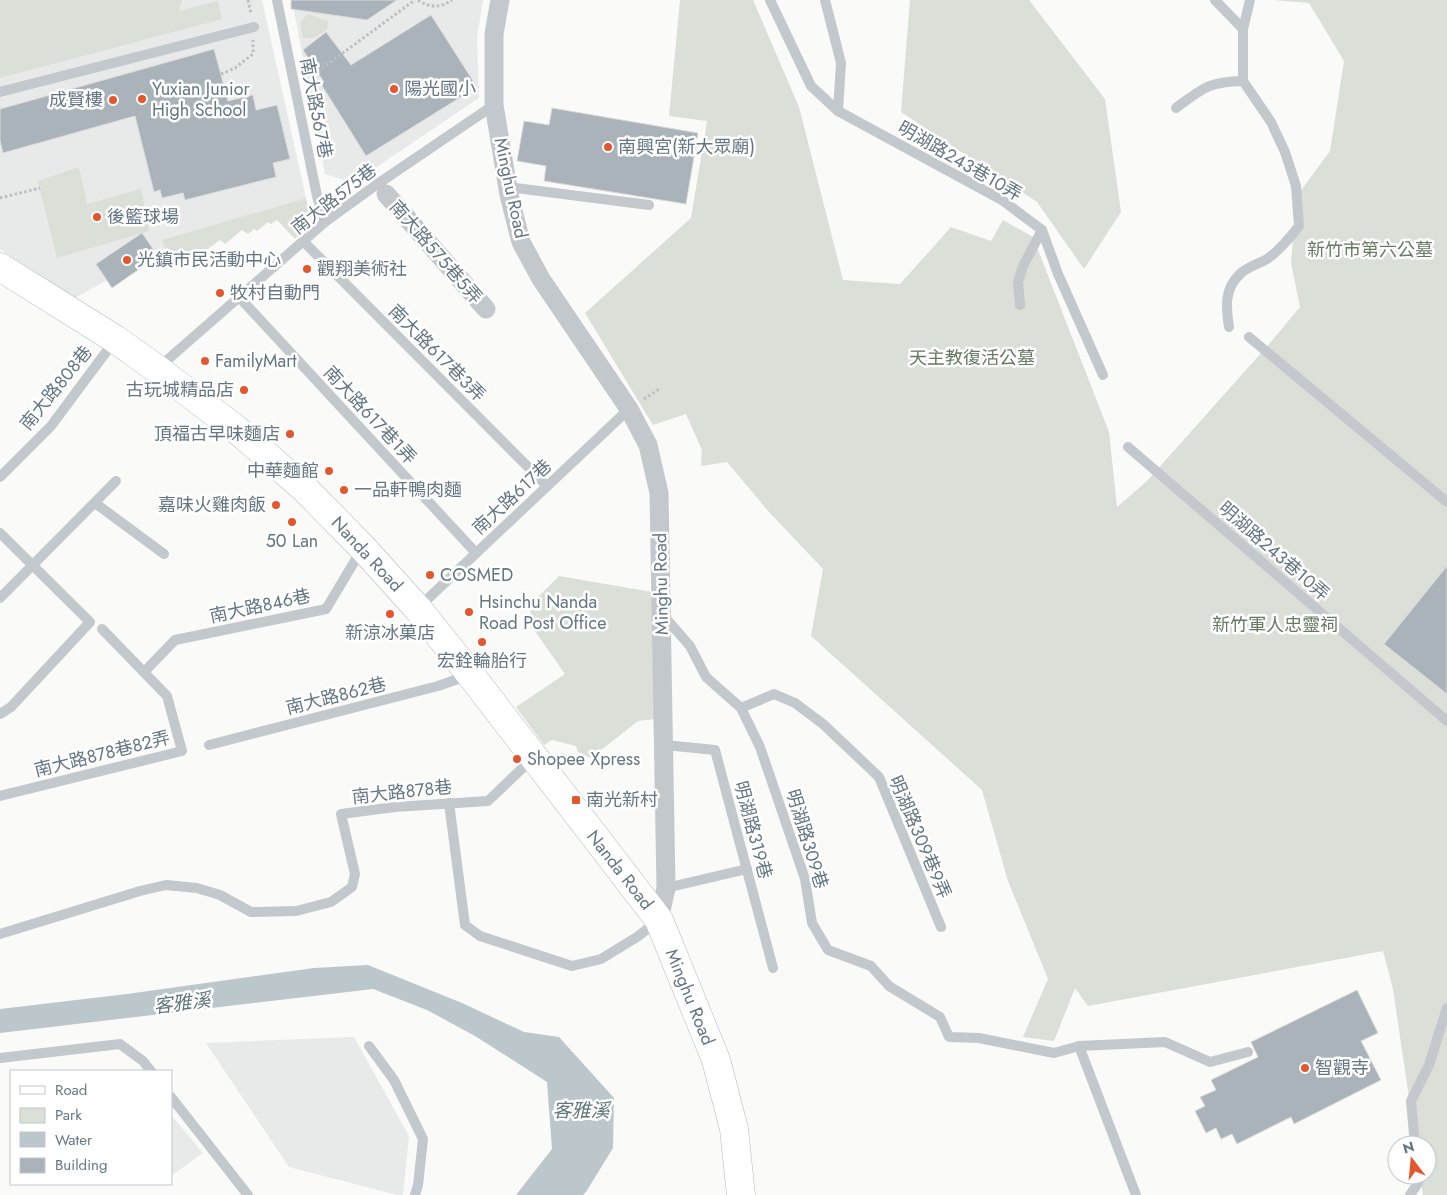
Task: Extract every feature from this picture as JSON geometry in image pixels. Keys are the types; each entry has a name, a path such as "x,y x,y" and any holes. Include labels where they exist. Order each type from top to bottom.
{"main road":[{"name":"Nanda Road","path":"0,266 157,369 236,429 305,489 363,548 418,609 659,920"},
{"name":"Minghu Road","path":"659,920 716,1060 734,1129 741,1195"}],"street":[{"name":"Minghu Road","path":"500,0 494,34 494,105 508,187 521,242 541,279 629,409 648,445 659,494 665,746 666,888 659,920"},
{"name":"南大路575巷5弄","path":"386,194 486,309"}],"lane":[{"name":"南大路567巷","path":"277,0 317,196 325,222"},
{"name":"明湖路243巷10弄","path":"770,0 811,86 838,111 1002,200 1042,230"},
{"path":"825,0 841,63 838,111"},
{"path":"1215,0 1243,29"},
{"path":"1229,327 1226,306 1228,291 1240,273 1266,260 1285,245 1299,226 1296,186 1285,152 1271,122 1243,81 1243,29 1250,0"},
{"path":"0,92 254,27"},
{"path":"1176,108 1203,88 1220,82 1243,81"},
{"name":"南大路575巷","path":"157,369 325,222 494,105"},
{"path":"508,187 649,206"},
{"path":"1020,305 1018,282 1023,266 1042,230"},
{"path":"1042,230 1058,274 1103,375"},
{"name":"南大路617巷3弄","path":"304,242 547,486"},
{"name":"南大路617巷1弄","path":"240,298 476,553"},
{"path":"1249,337 1447,502"},
{"name":"南大路808巷","path":"0,477 51,426 115,340"},
{"name":"南大路617巷","path":"418,609 629,409"},
{"name":"明湖路243巷10弄","path":"1128,447 1446,719"},
{"path":"0,598 116,481"},
{"path":"95,503 164,554"},
{"path":"0,533 90,622 11,707 0,714"},
{"name":"南大路846巷","path":"144,672 175,640 326,609 363,548"},
{"name":"明湖路309巷","path":"662,615 690,646 706,677 742,708 760,747 805,879 812,924 828,950 871,966 889,986 940,1017 949,1038 979,1038 1054,1053 1079,1046"},
{"name":"南大路878巷82弄","path":"0,796 182,751 167,696 102,629"},
{"name":"南大路862巷","path":"209,745 438,686 470,674"},
{"name":"明湖路309巷9弄","path":"742,708 774,694 795,703 823,724 879,777 941,927"},
{"name":"明湖路319巷","path":"665,746 716,750 773,968"},
{"name":"南大路878巷","path":"0,934 140,891 166,885 197,888 220,895 252,912 296,911 331,902 352,886 355,874 341,814 395,807 488,801 533,758"},
{"path":"449,803 465,925 480,936 572,966 601,959 637,937 659,920"},
{"path":"666,888 747,870"},
{"path":"1414,1135 1411,1101 1429,1065 1447,1008"},
{"path":"1136,1195 1079,1046 1165,1042 1210,1062 1248,1052"},
{"path":"0,1058 120,1044 143,1061 150,1070"},
{"path":"369,1046 394,1080 423,1139 418,1185 415,1195"},
{"path":"172,1098 248,1195"}],"path":[{"path":"294,86 306,80 414,0"},
{"path":"418,0 430,6 439,6 452,0"},
{"path":"0,198 40,188"}],"shaded area":[{"name":"Yuxian Junior High School","path":"0,0 262,0 306,198 163,240 165,248 75,298 0,249"},
{"name":"陽光國小","path":"292,0 483,0 477,38 479,98 353,183 325,174"},
{"path":"354,1037 409,1136 403,1195 289,1167 206,1043"},
{"path":"172,1116 203,1153 172,1175"}],"green space":[{"path":"0,0 182,0 179,11 218,1 222,19 0,78"},
{"path":"680,0 753,0 799,107 843,280 900,284 951,227 991,241 1003,220 1033,237 1109,432 1117,507 1147,481 1300,307 1291,263 1296,197 1330,151 1344,61 1309,3 1274,0 1447,0 1447,1195 1423,1195 1422,1185 1437,1185 1437,1135 1415,1135 1393,989 1383,951 1088,1006 1075,988 1054,1041 1023,1037 1048,979 1008,881 982,790 811,636 823,569 769,512 727,462 701,466 702,450 686,414 653,425 585,313 691,218 707,121 669,116"},
{"path":"910,0 1029,0 1105,99 1121,212 1084,269 1037,202 901,112"},
{"path":"308,14 328,21 327,29 314,38 303,38 300,22"},
{"name":"後籃球場","path":"79,167 87,204 141,189 149,231 57,258 38,181"},
{"path":"306,198 307,220 295,239 277,220 271,224 268,222 257,231 254,229 248,234 242,230 225,244 220,240 205,251 179,261 165,248 162,240"},
{"path":"559,576 652,592 655,719 638,721 591,758 578,752 576,746 552,740 544,745 516,707 565,674 530,624 531,604"}],"water":[{"name":"客雅溪","path":"368,965 462,1003 524,1032 559,1037 614,1098 613,1148 583,1195 516,1195 552,1149 547,1082 475,1036 427,1010 373,989 0,1033 0,1009 127,994 314,968"}],"building":[{"path":"291,0 397,0 367,20 291,9"},
{"path":"431,15 477,87 366,156 321,84 324,82 303,50 326,32 351,65"},
{"path":"214,49 228,101 253,95 256,110 277,105 290,159 273,163 276,177 185,200 183,193 162,198 160,190 154,192 135,116 3,153 0,141 0,109"},
{"name":"南興宮(新大眾廟)","path":"552,108 698,133 686,204 544,181 546,166 517,161 524,121 549,125"},
{"name":"光鎮市民活動中心","path":"142,233 158,256 112,288 96,264"},
{"name":"新竹軍人忠靈祠","path":"1447,566 1447,694 1384,644"},
{"name":"智觀寺","path":"1357,990 1378,1033 1361,1041 1381,1080 1294,1124 1291,1117 1237,1144 1232,1134 1221,1139 1216,1128 1206,1133 1195,1111 1205,1106 1200,1097 1216,1090 1211,1080 1258,1057 1251,1042"}],"place":[{"name":"陽光國小","path":"394,89"},
{"name":"Yuxian Junior High School","path":"142,99"},
{"name":"成賢樓","path":"113,100"},
{"name":"南興宮(新大眾廟)","path":"608,147"},
{"name":"後籃球場","path":"97,217"},
{"name":"光鎮市民活動中心","path":"127,260"},
{"name":"觀翔美術社","path":"307,269"},
{"name":"牧村自動門","path":"220,293"},
{"name":"FamilyMart","path":"205,361"},
{"name":"古玩城精品店","path":"244,390"},
{"name":"頂福古早味麵店","path":"290,434"},
{"name":"中華麵館","path":"329,471"},
{"name":"一品軒鴨肉麵","path":"344,490"},
{"name":"嘉味火雞肉飯","path":"276,505"},
{"name":"50 Lan","path":"292,522"},
{"name":"COSMED","path":"430,575"},
{"name":"Hsinchu Nanda Road Post Office","path":"469,612"},
{"name":"新涼冰菓店","path":"390,614"},
{"name":"宏銓輪胎行","path":"482,642"},
{"name":"Shopee Xpress","path":"517,759"},
{"name":"南光新村","path":"576,800"},
{"name":"智觀寺","path":"1305,1068"}],"park label":[{"name":"新竹市第六公墓","path":"1370,250"},
{"name":"天主教復活公墓","path":"972,358"}]}
